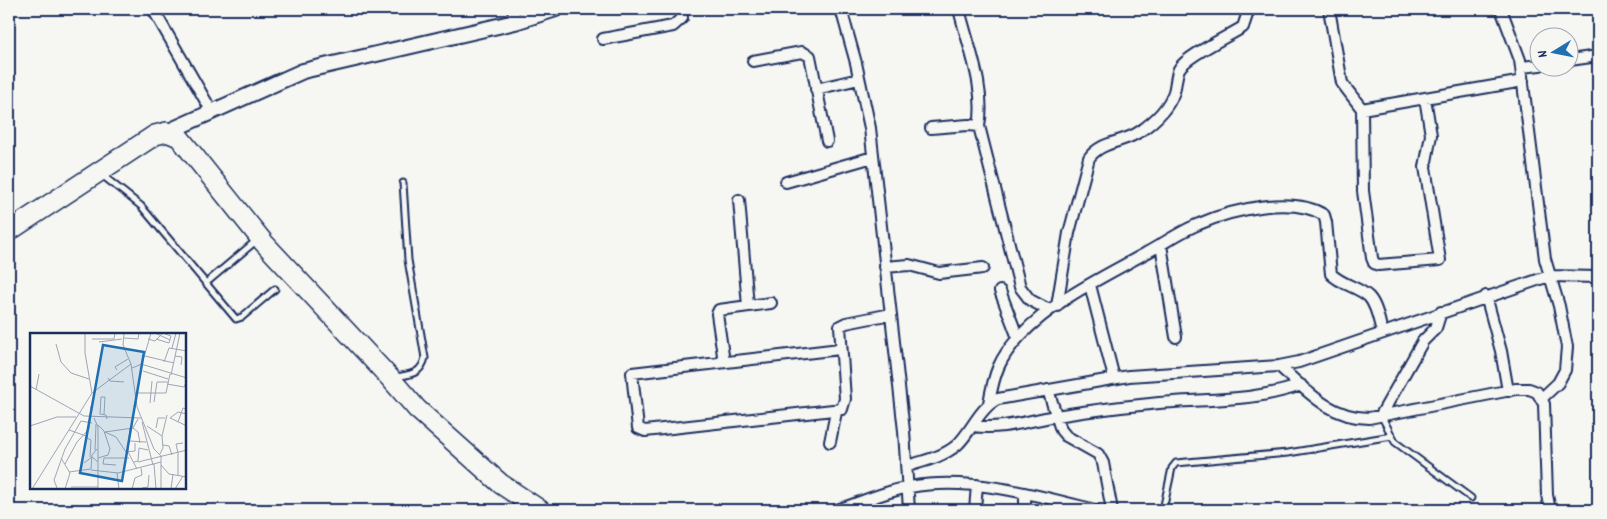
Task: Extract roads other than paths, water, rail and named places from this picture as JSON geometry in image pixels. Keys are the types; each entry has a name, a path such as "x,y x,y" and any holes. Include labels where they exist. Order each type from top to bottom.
{"highway":[{"path":"9,231 155,135 168,132 179,137 259,238 417,409 501,484 540,510"}],"main road":[{"path":"168,132 303,71 514,15 556,9"}],"street":[{"path":"604,38 673,26 682,18 681,9"},
{"path":"841,9 859,79 873,157 907,466 909,510"},
{"path":"959,9 980,91 982,111 980,126 1020,287 1030,300 1053,308"},
{"path":"1053,308 1069,233 1089,158 1094,151 1102,146 1138,133 1154,121 1165,110 1174,93 1179,69 1197,54 1243,27 1249,9"},
{"path":"1328,9 1342,83 1362,109 1363,191 1374,264 1440,260 1425,167 1431,135 1426,98"},
{"path":"1501,9 1514,40 1521,67 1545,259 1559,306 1567,347 1565,370 1558,382 1542,398"},
{"path":"156,11 212,112"},
{"path":"753,61 802,52 807,53 827,141"},
{"path":"1580,59 1598,56"},
{"path":"1521,67 1530,66"},
{"path":"816,89 859,79"},
{"path":"1362,109 1523,81"},
{"path":"932,128 980,126"},
{"path":"786,182 873,157"},
{"path":"739,200 748,306"},
{"path":"907,466 934,458 956,446 989,403 994,375 1002,358 1018,338 1040,316 1090,285 1198,224 1250,209 1267,206 1299,206 1317,210 1324,214 1331,274 1338,281 1369,297 1374,305 1382,332"},
{"path":"1161,245 1176,337"},
{"path":"885,267 910,265 938,273 983,268"},
{"path":"989,403 1004,398 1114,378 1279,366 1299,362 1486,296 1549,276 1586,279 1598,277"},
{"path":"1090,285 1114,378"},
{"path":"1000,291 1018,338"},
{"path":"1486,296 1501,351 1508,391"},
{"path":"724,362 718,312 720,309 771,303"},
{"path":"1381,415 1423,341 1436,328 1441,312"},
{"path":"840,349 632,373 638,428 645,431 752,418 836,412 842,409 845,399 839,330 842,324 890,314"},
{"path":"1279,366 1324,405 1340,414 1355,418 1381,415 1508,391 1529,389 1538,392 1542,398 1550,510"},
{"path":"973,426 993,429 1056,416 1152,403 1229,400 1261,396 1301,385"},
{"path":"1048,390 1056,416 1066,436 1089,448 1100,458 1112,510"},
{"path":"830,442 836,412"},
{"path":"836,510 908,487 954,483 978,485 1095,510"},
{"path":"975,510 978,485"},
{"path":"1025,494 1025,510"}],"lane":[{"path":"98,172 141,206 236,319 242,317 275,289"},
{"path":"390,378 416,373 422,367 424,358 408,260 403,183"},
{"path":"206,283 259,238"},
{"path":"1381,415 1392,436 1400,446 1471,498"},
{"path":"1163,510 1172,468 1176,463 1288,453 1392,436"}]}
